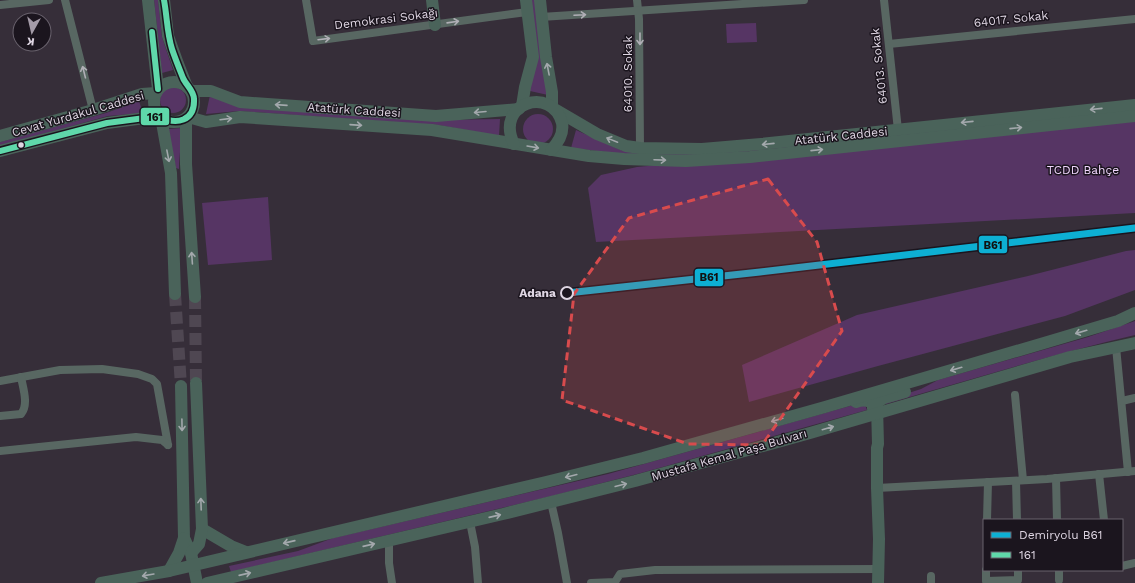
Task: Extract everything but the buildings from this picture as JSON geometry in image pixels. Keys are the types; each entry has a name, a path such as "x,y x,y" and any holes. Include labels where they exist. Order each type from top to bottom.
{"main road":[{"path":"148,0 157,91 154,104 160,117 171,173 175,294"},
{"path":"160,117 170,122 176,122 187,118 193,111 194,106 194,100 178,64 168,36 164,0"},
{"path":"432,0 435,25"},
{"path":"540,0 546,57 554,109 560,118 562,136 551,150 514,144 510,128 511,119 516,111 534,102 541,102 554,109"},
{"path":"520,108 533,57 526,6"},
{"path":"157,91 163,84 169,82 182,83 189,89"},
{"name":"Atatürk Caddesi","path":"189,89 211,91 240,102 436,116 520,108"},
{"name":"Cevat Yurdakul Caddesi","path":"0,136 94,110 142,94 157,91"},
{"name":"Atatürk Caddesi","path":"554,109 597,134 626,146 640,148 702,149 1135,105"},
{"name":"Atatürk Caddesi","path":"551,150 589,156 686,161 750,157 1135,116"},
{"name":"Cevat Yurdakul Caddesi","path":"0,151 107,123 160,117"},
{"name":"Atatürk Caddesi","path":"187,118 206,122 240,117 432,130 514,144"},
{"path":"187,118 186,164 195,296"},
{"name":"Mustafa Kemal Paşa Bulvarı","path":"101,583 169,571 192,559 246,552 327,534 643,458 836,404 1118,321 1135,314"},
{"name":"Mustafa Kemal Paşa Bulvarı","path":"207,583 470,522 635,481 854,420 875,411 892,409 1070,357 1125,345"},
{"path":"875,411 884,398 924,386 936,374"},
{"path":"192,559 199,544 202,529 196,383"},
{"path":"169,571 179,553 184,538 181,386"},
{"path":"836,404 841,406 860,400 870,401 875,411 876,431 874,443 876,448 876,488 879,539 878,583"},
{"path":"876,431 892,409"},
{"path":"854,420 866,423 876,431"},
{"path":"202,529 231,546 246,552"},
{"path":"184,538 192,559 197,583"}],"street":[{"path":"0,5 50,0"},
{"path":"65,0 94,110"},
{"name":"Demokrasi Sokağı","path":"306,0 313,40 435,25 526,6"},
{"name":"64010. Sokak","path":"637,0 640,19 640,148"},
{"path":"541,17 804,0"},
{"name":"64013. Sokak","path":"884,0 898,130"},
{"name":"64017. Sokak","path":"888,44 1135,19"},
{"path":"876,488 1056,478 1132,471 1122,401 1125,345"},
{"path":"0,381 60,370 102,369 138,374 152,379 157,384 168,444 162,440 136,437 0,452"},
{"path":"0,416 21,414 24,410 25,405 21,377"},
{"path":"1015,394 1019,480 1017,519"},
{"path":"1122,401 1135,398"},
{"path":"1099,474 1104,519"},
{"path":"1056,478 1058,519"},
{"path":"987,519 988,482"},
{"path":"551,502 567,583"},
{"path":"470,522 475,547 478,583"},
{"path":"389,541 389,563 392,583"},
{"path":"1123,566 1135,564"},
{"path":"591,583 615,582 620,574 655,570 879,569"},
{"path":"986,571 986,581 1018,580 1018,571"},
{"path":"1059,571 1059,580"}],"highlighted area":[{"path":"768,179 817,242 842,331 762,445 688,444 562,400 574,294 629,218"}],"green space":[{"path":"154,0 158,0 162,37 173,70 162,73"},
{"path":"531,0 536,0 548,95 530,91"},
{"path":"756,23 757,42 727,43 726,24"},
{"path":"173,87 182,91 186,100 182,109 173,113 164,109 160,100 164,91"},
{"path":"210,95 438,120 500,119 499,136 438,125 239,111 206,114"},
{"path":"139,101 143,113 108,116 0,146 0,142 106,113"},
{"path":"1135,111 707,156 623,154 571,148 576,130 623,151"},
{"path":"538,114 549,118 553,129 549,140 538,144 527,140 523,129 527,118"},
{"name":"TCDD Bahçe","path":"1135,119 1135,213 596,242 588,188 601,175 637,167"},
{"path":"182,128 179,169 176,168 168,129"},
{"path":"268,197 272,260 208,265 202,203"},
{"path":"1135,250 1135,290 1065,316 749,402 742,365 857,315"},
{"path":"1135,321 1135,335 1041,359 886,404 884,401 921,389 938,380 1088,337"},
{"path":"864,402 867,410 641,473 552,496 231,572 229,566 298,551 333,538 608,474"}],"tunnel":[{"path":"175,294 181,386"},
{"path":"195,297 196,383"}],"rail line":[{"name":"B61","path":"567,293 1135,228"}],"transit line":[{"name":"161","path":"0,151 107,123 160,116 172,121 178,121 188,117 193,106 194,96 183,78 172,49 164,0"},
{"name":"161","path":"152,32 158,89"}],"place":[{"name":"Adana","path":"567,293"}]}
